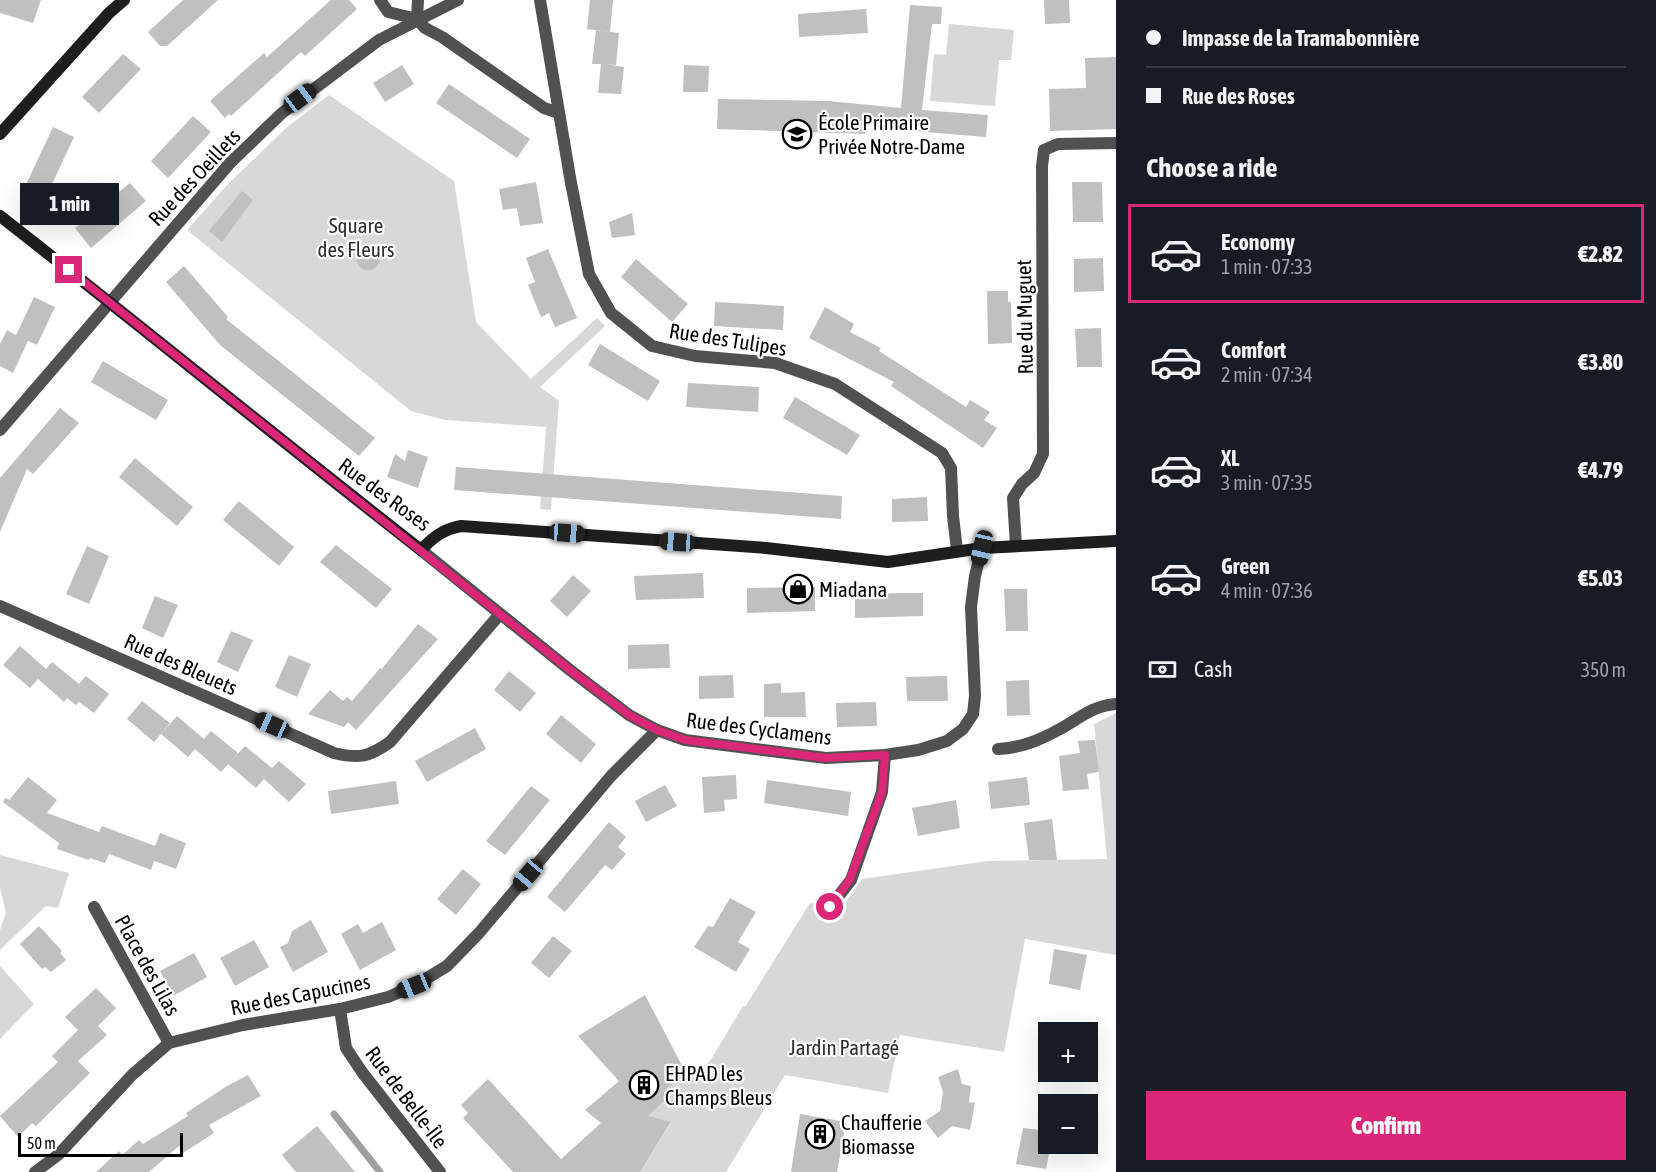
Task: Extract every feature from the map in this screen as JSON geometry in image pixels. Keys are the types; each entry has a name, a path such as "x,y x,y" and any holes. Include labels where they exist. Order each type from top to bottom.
{"street":[{"path":"0,134 109,13 124,0"},
{"path":"380,0 388,12 417,19 425,28 442,37 544,108 559,113"},
{"path":"417,19 418,0"},
{"name":"Rue des Oeillets","path":"0,430 230,163 282,113 379,40 458,0"},
{"name":"Rue des Tulipes","path":"540,0 589,274 611,313 652,346 695,356 775,363 835,384 942,453 951,468 952,516 957,550"},
{"name":"Rue du Muguet","path":"1016,546 1013,498 1022,484 1034,473 1043,454 1042,166 1044,150 1058,144 1116,143"},
{"name":"Rue des Roses","path":"0,216 421,550 447,528 461,526 766,548 888,562 957,550 1116,542"},
{"name":"Rue des Cyclamens","path":"421,550 629,715 657,730 685,740 826,758 885,755 918,750 947,741 963,729 973,714 975,696 971,607 982,548"},
{"name":"Rue des Bleuets","path":"0,606 334,753 353,758 375,753 390,742 500,614"},
{"path":"998,749 1025,745 1051,734 1100,705 1116,704"},
{"name":"Rue des Capucines","path":"35,1172 58,1155 132,1075 169,1043 243,1025 388,997 414,986 447,966 482,929 611,776 657,730"},
{"path":"830,907 850,879 882,792 885,755"},
{"name":"Place des Lilas","path":"94,907 169,1043"},
{"name":"Rue de Belle-Île","path":"340,1008 346,1048 426,1157 440,1172"}],"green space":[{"path":"949,24 1014,30 1011,60 999,60 995,106 930,101 934,54 946,55"},
{"name":"Square des Fleurs","path":"329,95 454,181 476,322 531,379 597,318 605,326 540,387 559,401 551,510 540,509 546,427 445,420 411,411 187,230 227,185 286,128"},
{"name":"Jardin Partagé","path":"1116,713 1116,955 1025,939 1004,1052 900,1035 888,1093 785,1075 726,1172 640,1172 671,1123 643,1120 673,1093 668,1087 694,1075 710,1061 810,903 826,904 836,908 845,903 862,879 988,861 1107,859 1094,724"},
{"path":"0,855 69,873 58,908 46,906 0,950 0,930 6,913 0,888"},
{"path":"0,966 34,1004 0,1039"}],"building":[{"path":"0,0 41,0 33,23 0,13"},
{"path":"183,0 218,0 167,46 160,46 148,32"},
{"path":"331,0 349,0 357,9 305,56 301,52 231,116 229,114 225,118 210,101 264,53 267,57"},
{"path":"590,0 613,0 610,32 587,29"},
{"path":"1044,0 1069,0 1070,23 1045,24"},
{"path":"910,5 942,7 941,24 932,24 922,110 988,115 986,137 913,131 913,127 867,124 866,134 717,129 718,99 828,101 901,108"},
{"path":"866,9 868,33 799,37 798,14"},
{"path":"596,30 619,33 616,65 606,64 624,67 621,94 598,93 601,64 592,64"},
{"path":"123,54 141,69 99,113 82,97"},
{"path":"1116,57 1116,129 1050,131 1049,89 1086,88 1085,58"},
{"path":"402,65 414,84 385,102 373,83"},
{"path":"684,65 709,66 708,92 683,92"},
{"path":"449,84 530,139 517,158 436,103"},
{"path":"193,116 211,132 168,178 151,161"},
{"path":"53,127 74,137 45,199 24,189"},
{"path":"536,182 543,223 520,226 517,208 503,210 499,189"},
{"path":"1072,182 1102,182 1103,222 1073,222"},
{"path":"130,183 146,201 91,248 75,228"},
{"path":"242,191 253,200 222,242 209,231"},
{"path":"632,213 635,235 612,238 609,222"},
{"path":"368,246 373,247 379,253 379,263 373,269 368,270 363,269 357,263 356,258 357,253 363,247"},
{"path":"548,249 577,318 555,327 549,313 541,317 528,285 535,282 526,258"},
{"path":"1103,258 1104,291 1074,292 1074,259"},
{"path":"636,259 688,304 672,322 621,277"},
{"path":"184,266 228,317 226,319 375,438 359,456 220,345 166,282"},
{"path":"987,291 1008,291 1008,302 1011,302 1012,343 988,344"},
{"path":"34,297 55,307 37,345 24,339 28,341 13,373 0,366 0,344 7,330 16,335"},
{"path":"715,302 784,306 783,330 714,326"},
{"path":"825,307 854,324 850,332 881,348 879,351 966,407 970,400 990,412 984,420 997,428 983,448 891,386 894,382 809,338"},
{"path":"1101,328 1102,367 1077,367 1075,329"},
{"path":"600,344 660,381 648,401 588,365"},
{"path":"103,361 168,400 156,420 91,382"},
{"path":"688,383 759,387 758,412 686,407"},
{"path":"795,397 860,435 847,455 783,418"},
{"path":"60,408 79,423 33,474 27,469 0,532 0,478"},
{"path":"408,450 428,457 418,488 387,477 395,454 405,461"},
{"path":"135,458 193,507 177,526 119,477"},
{"path":"456,467 842,496 841,519 454,490"},
{"path":"927,497 928,521 892,522 892,499"},
{"path":"239,501 294,547 279,566 223,520"},
{"path":"336,545 392,589 376,608 320,562"},
{"path":"87,546 109,556 89,604 66,594"},
{"path":"703,573 704,598 636,600 634,576"},
{"path":"573,575 591,591 567,617 550,601"},
{"path":"815,587 815,611 747,613 747,588"},
{"path":"1004,589 1027,589 1028,631 1006,631"},
{"path":"923,593 923,616 855,618 855,594"},
{"path":"155,596 178,605 163,638 142,628"},
{"path":"418,624 438,639 356,730 348,722 344,727 308,714 330,690 343,701 347,697 352,701 381,667 381,670"},
{"path":"231,631 253,640 238,672 217,662"},
{"path":"669,644 670,668 628,669 628,645"},
{"path":"20,646 46,669 52,662 79,684 86,676 109,694 94,713 79,702 76,705 67,698 64,702 38,679 30,688 3,665"},
{"path":"289,655 311,664 297,697 275,687"},
{"path":"509,671 536,693 520,712 494,690"},
{"path":"733,675 734,698 699,699 699,676"},
{"path":"947,676 948,701 907,701 906,677"},
{"path":"1029,680 1030,715 1007,716 1006,681"},
{"path":"781,683 781,693 805,692 806,717 764,717 764,684"},
{"path":"142,701 170,723 154,742 127,719"},
{"path":"876,702 877,726 837,727 836,703"},
{"path":"561,715 596,744 581,763 546,734"},
{"path":"177,716 204,739 211,731 238,753 221,772 195,749 188,757 161,734"},
{"path":"475,728 486,749 427,782 415,761"},
{"path":"1095,740 1099,772 1087,774 1089,789 1063,791 1059,756 1080,753 1078,741"},
{"path":"245,746 272,768 279,761 306,784 289,802 264,779 256,788 228,764"},
{"path":"736,775 737,799 724,800 725,811 704,813 702,777"},
{"path":"28,777 57,800 47,813 99,832 102,826 155,846 160,833 186,843 176,869 154,861 151,870 109,854 105,863 57,849 59,843 3,802 5,798 11,800"},
{"path":"1027,777 1030,805 991,809 988,782"},
{"path":"767,780 851,792 848,816 764,803"},
{"path":"396,781 399,804 331,814 328,791"},
{"path":"665,785 677,806 646,822 635,801"},
{"path":"531,786 550,800 505,855 486,841"},
{"path":"956,800 960,828 918,836 912,808"},
{"path":"1052,819 1057,860 1029,860 1024,823"},
{"path":"609,822 626,837 618,847 626,854 612,870 605,865 565,912 547,897"},
{"path":"463,869 481,884 456,915 437,899"},
{"path":"730,898 756,912 738,942 750,949 736,972 694,947 708,926 713,927"},
{"path":"311,920 328,952 293,972 280,947 288,943 292,931"},
{"path":"382,922 396,950 360,970 341,934 358,924 363,933"},
{"path":"39,926 62,951 60,953 66,960 51,972 45,967 42,969 20,944"},
{"path":"553,936 572,951 549,978 531,963"},
{"path":"254,940 269,967 235,986 220,958"},
{"path":"1054,949 1087,955 1080,990 1049,984"},
{"path":"194,953 207,977 173,996 160,971"},
{"path":"96,988 116,1008 98,1026 107,1035 78,1061 90,1073 36,1126 32,1123 18,1137 0,1116 58,1062 52,1056 78,1030 65,1017"},
{"name":"EHPAD les Champs Bleus","path":"645,995 688,1077 668,1087 673,1093 648,1116 671,1122 640,1172 513,1172 463,1118 468,1113 461,1105 488,1079 561,1159 601,1123 585,1110 619,1081 578,1036"},
{"path":"958,1069 962,1084 971,1086 969,1102 975,1103 970,1130 952,1126 938,1138 925,1121 940,1111 943,1092 938,1077"},
{"path":"248,1075 261,1096 209,1125 214,1133 183,1153 179,1146 149,1172 96,1172 119,1151 122,1155 139,1140 143,1144 188,1116 186,1113 227,1086"},
{"path":"800,1114 846,1122 837,1172 791,1172"},
{"path":"317,1126 355,1172 296,1172 282,1155"},
{"path":"1023,1128 1038,1130 1038,1154 1049,1154 1046,1169 1016,1164"}],"waterway":[{"path":"334,1114 380,1172"}],"place":[{"name":"École Primaire Privée Notre-Dame","path":"797,134"},
{"name":"Miadana","path":"798,589"},
{"name":"EHPAD les Champs Bleus","path":"644,1085"},
{"name":"Chaufferie Biomasse","path":"820,1134"}],"route":[{"path":"69,270 629,715 657,730 685,740 721,746 826,758 885,755 882,792 850,879 830,907"}]}
